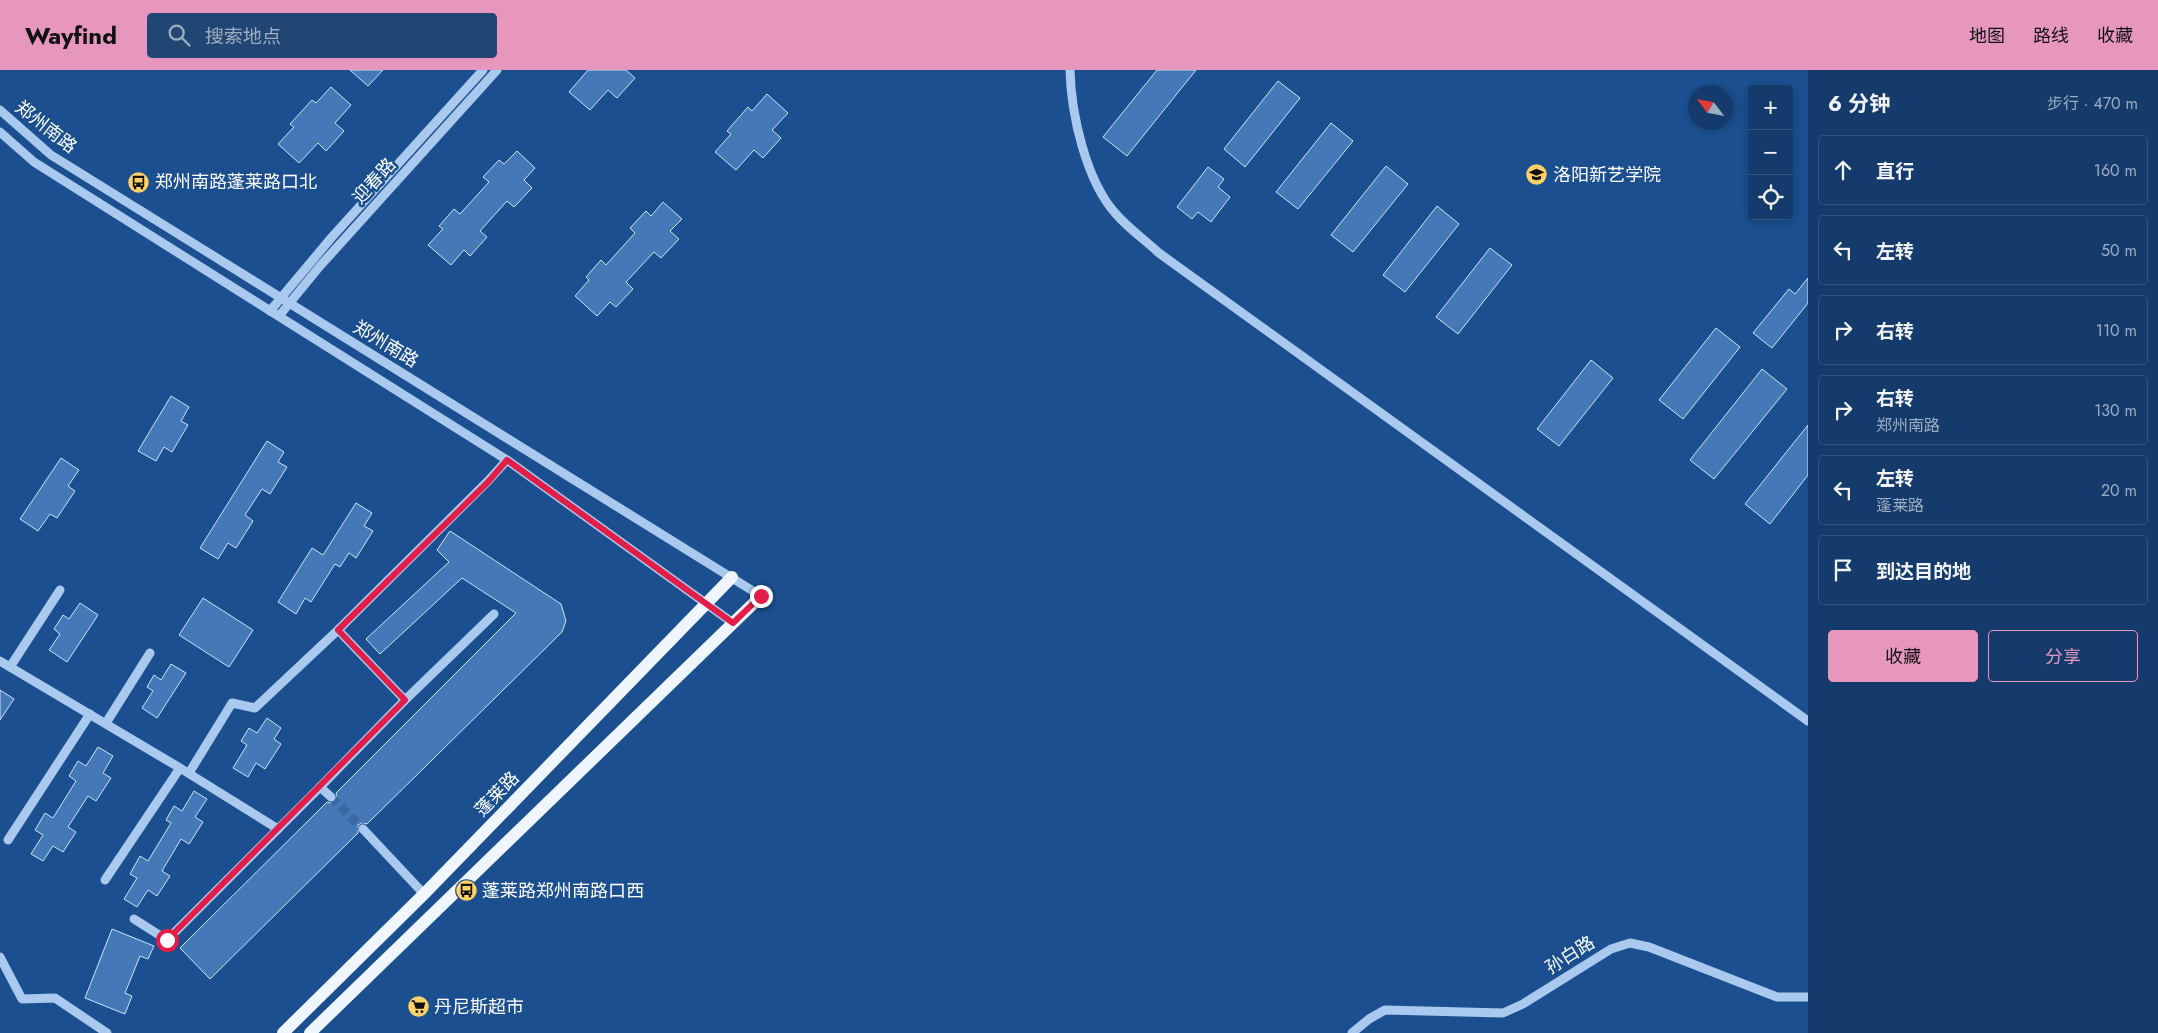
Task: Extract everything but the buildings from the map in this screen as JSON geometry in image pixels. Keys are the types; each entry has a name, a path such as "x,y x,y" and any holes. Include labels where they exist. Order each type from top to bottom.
{"main road":[{"name":"蓬莱路","path":"283,1033 424,894 732,577"},
{"path":"310,1033 761,596"}],"street":[{"name":"迎春路","path":"270,311 332,237 483,70"},
{"name":"迎春路","path":"278,316 340,243 497,70"},
{"path":"1070,70 1071,89 1083,145 1099,191 1116,214 1152,246 1808,721"},
{"name":"郑州南路","path":"0,110 52,155 288,304 761,596"},
{"name":"郑州南路","path":"0,132 34,162 507,460 733,623"},
{"path":"189,773 232,703 255,708 338,630 488,482 507,460"},
{"path":"10,667 60,590"},
{"path":"134,919 167,940 405,700 494,614"},
{"path":"338,630 405,700"},
{"path":"106,723 150,653"},
{"path":"0,661 189,773 278,829"},
{"path":"8,840 90,714"},
{"path":"105,880 180,768"},
{"path":"320,786 331,797"},
{"path":"362,829 424,894"},
{"name":"孙白路","path":"1352,1033 1369,1019 1385,1010 1503,1013 1523,1004 1611,948 1630,943 1649,947 1777,997 1808,997"},
{"path":"0,957 22,999 55,998 107,1033"}],"tunnel":[{"path":"331,797 363,829"}],"place":[{"name":"洛阳新艺学院","path":"1537,175"},
{"name":"郑州南路蓬莱路口北","path":"139,182"},
{"name":"蓬莱路郑州南路口西","path":"466,891"},
{"name":"丹尼斯超市","path":"418,1007"}],"route":[{"path":"167,940 405,700 338,630 488,482 507,460 733,623 761,596"}]}
